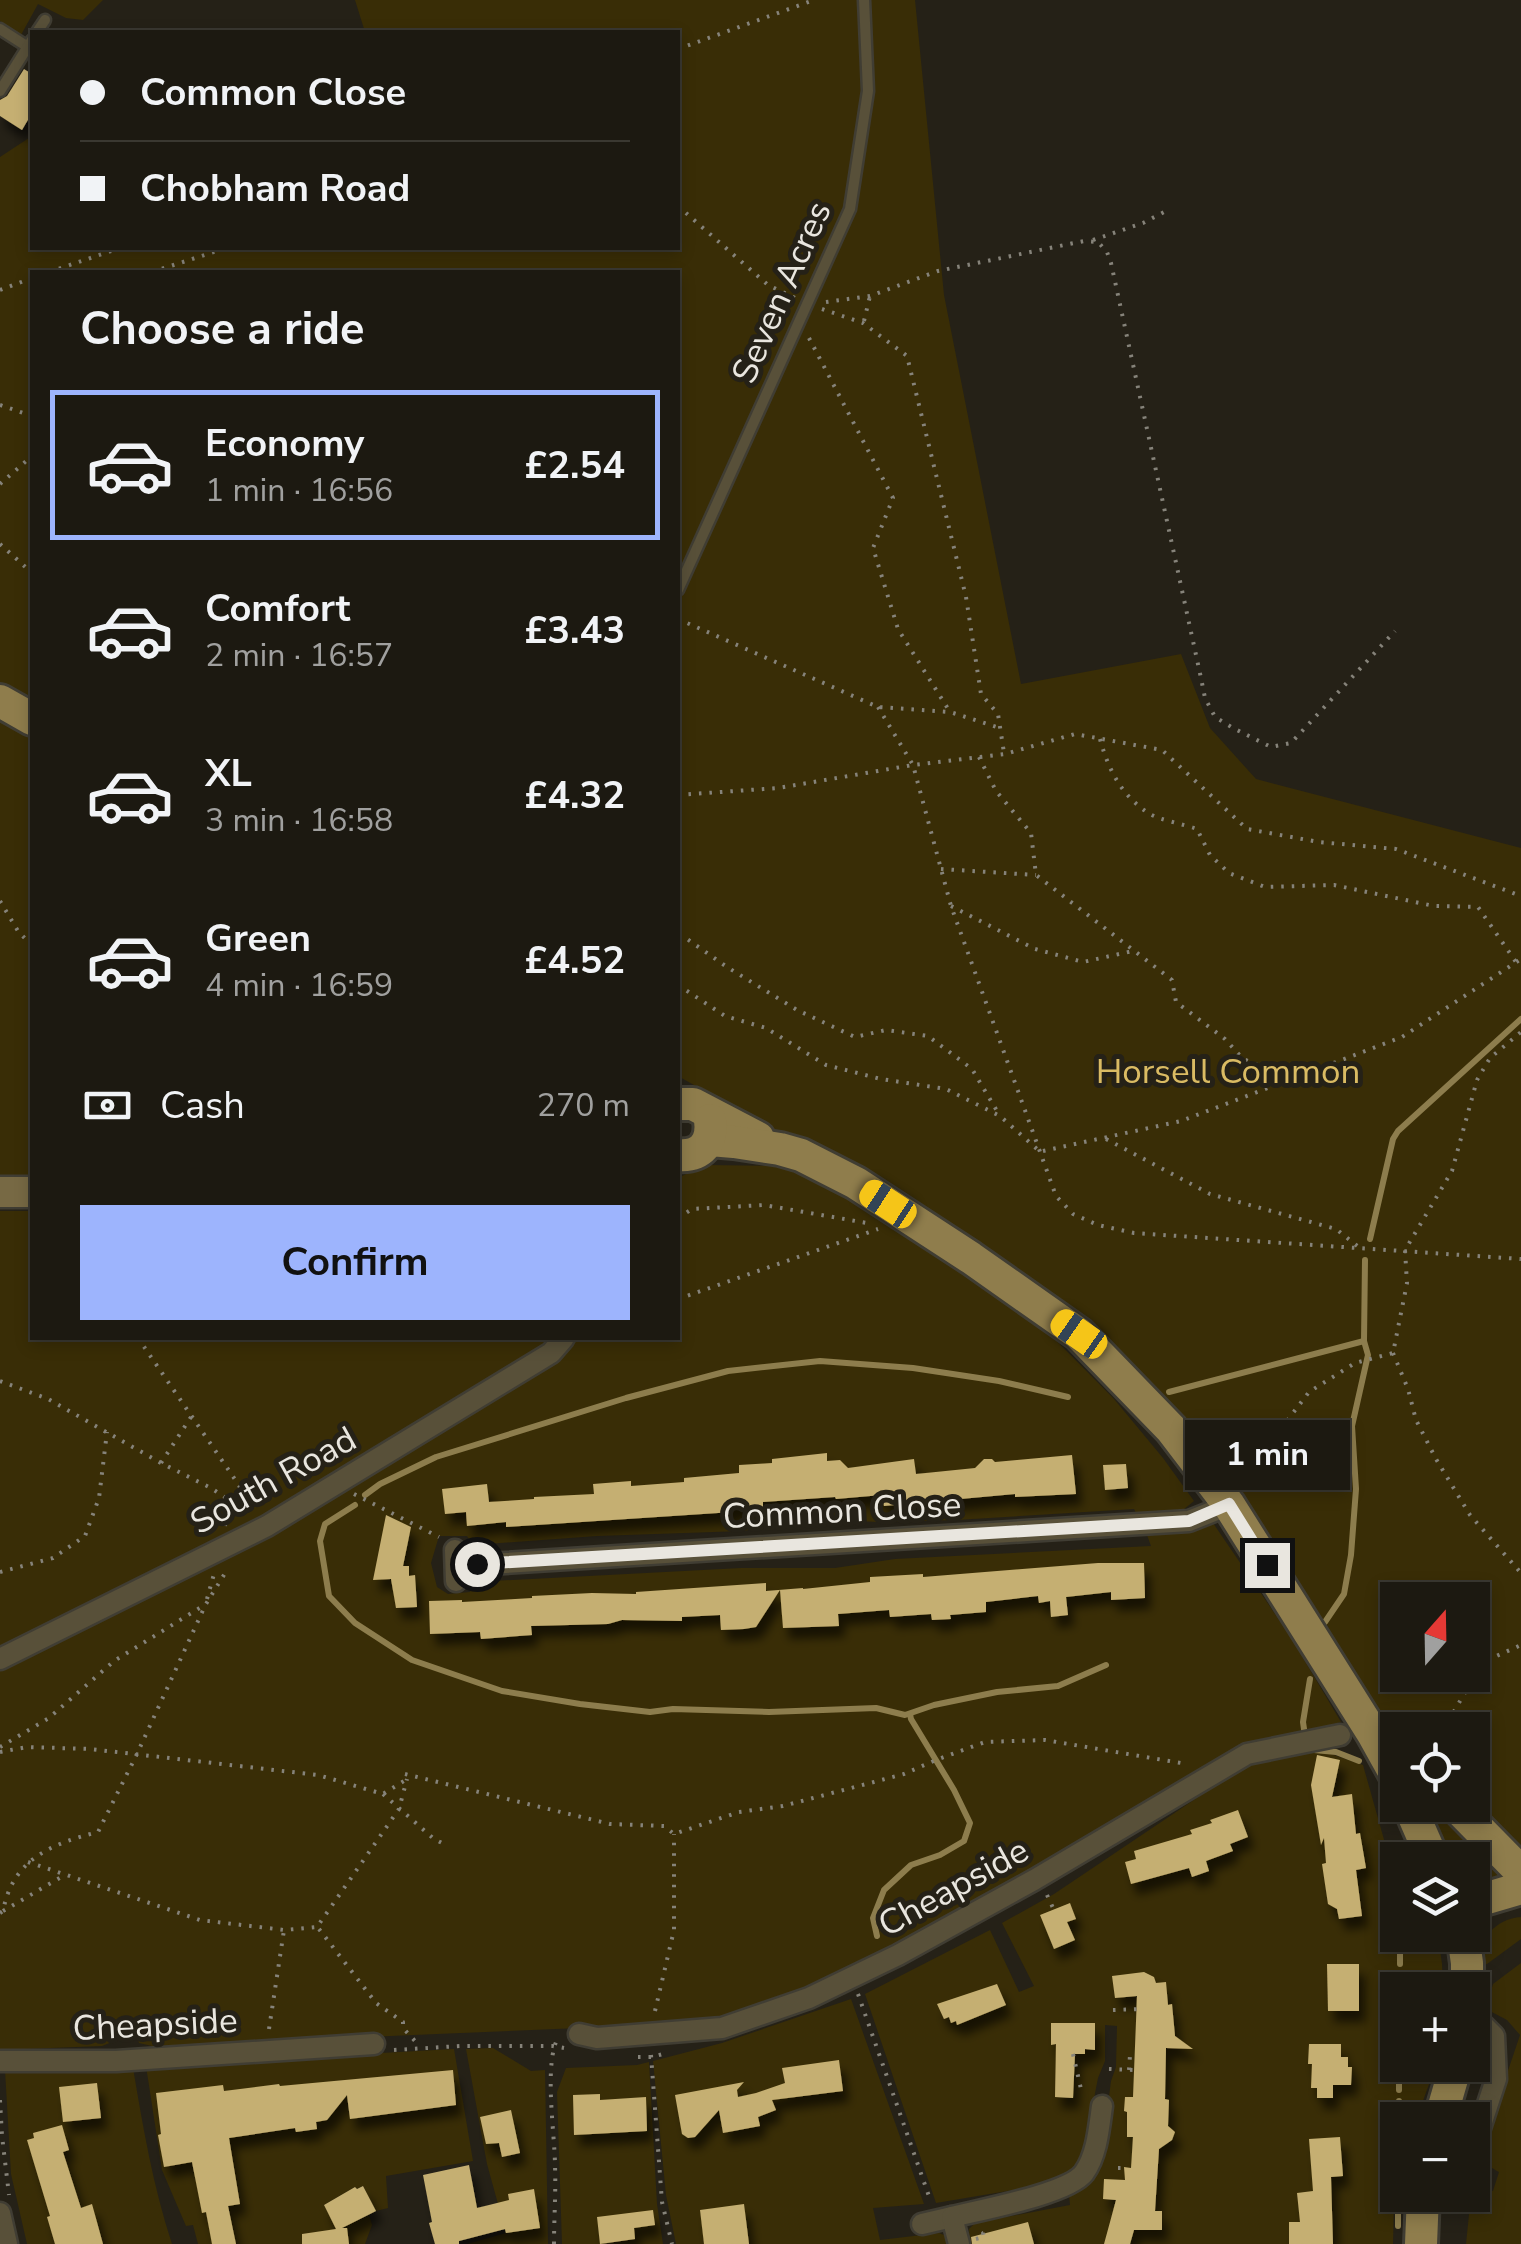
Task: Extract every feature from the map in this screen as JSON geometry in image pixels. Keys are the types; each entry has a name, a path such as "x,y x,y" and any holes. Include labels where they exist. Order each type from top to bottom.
{"main road":[{"path":"0,701 30,718"},
{"path":"688,1129 800,1155 856,1183 1079,1334 1171,1429 1221,1494 1380,1733"},
{"path":"1472,1822 1521,1872"},
{"path":"1490,1897 1521,1888"},
{"path":"1490,1910 1521,1907"},
{"path":"1420,2244 1422,2212"}],"street":[{"path":"0,1192 30,1192"},
{"name":"South Road","path":"0,1659 267,1526 551,1353 562,1340"},
{"name":"Common Close","path":"455,1565 1189,1521 1221,1494"},
{"name":"Cheapside","path":"569,2039 722,2028 809,1998 1034,1880 1247,1754 1340,1735"},
{"path":"1488,2102 1496,2078 1494,2036 1490,2032"},
{"name":"Cheapside","path":"0,2061 116,2061 382,2047"},
{"path":"937,2220 1070,2185 1086,2171 1102,2106"},
{"path":"4,2204 8,2244"},
{"path":"937,2220 963,2243"}],"lane":[{"name":"Seven Acres","path":"680,586 850,209 868,90 864,0"},
{"path":"38,30 45,20"},
{"path":"0,30 30,43 0,91"}],"path":[{"path":"680,48 814,0"},
{"path":"680,208 768,285 807,304 863,322 907,356 966,597 981,694 998,714 1004,754"},
{"path":"807,304 870,296 938,271 1092,240 1143,224 1168,210"},
{"path":"1092,240 1102,245 1111,263 1203,688 1214,717 1272,746 1291,742 1395,631"},
{"path":"55,270 114,250"},
{"path":"158,270 220,250"},
{"path":"0,290 30,279"},
{"path":"22,282 30,286"},
{"path":"863,322 870,296"},
{"path":"800,321 893,498 872,548 898,629 950,712"},
{"path":"0,405 30,415"},
{"path":"0,484 30,458"},
{"path":"0,544 30,571"},
{"path":"680,620 878,707 950,712 1000,728"},
{"path":"878,707 913,765 951,906 1056,1196 1073,1214 1098,1225 1134,1232 1521,1259"},
{"path":"680,795 778,788 1004,754 1075,734 1162,750 1247,829 1319,842 1396,849 1521,896"},
{"path":"1041,1152 1181,1120 1402,1038 1519,960 1478,907 1434,906 1334,885 1265,887 1229,873 1210,855 1197,829 1152,816 1125,794 1106,762 1100,739"},
{"path":"980,757 996,791 1032,833 1036,874"},
{"path":"941,869 1036,874 1172,980 1176,1002 1225,1039 1243,1059 1270,1070 1280,1084"},
{"path":"0,901 30,944"},
{"path":"951,906 1035,949 1083,962 1135,951"},
{"path":"680,937 797,1010 854,1037 886,1030 928,1036 972,1069 1000,1116"},
{"path":"680,986 725,1016 766,1028 826,1065 946,1089 1000,1116 1041,1152"},
{"path":"1521,1032 1490,1058 1477,1080 1452,1171 1405,1250 1407,1283 1394,1352 1416,1420 1436,1459 1470,1515 1521,1574"},
{"path":"1104,1138 1210,1194 1336,1230 1361,1248"},
{"path":"680,1217 692,1209 764,1205 886,1227 680,1299"},
{"path":"139,1340 267,1526"},
{"path":"1221,1494 1262,1454 1308,1392 1355,1363 1394,1352"},
{"path":"0,1381 48,1398 211,1488 267,1526"},
{"path":"161,1463 192,1416"},
{"path":"0,1572 53,1558 85,1536 99,1498 108,1432"},
{"path":"228,1500 240,1486"},
{"path":"351,1492 438,1536 455,1565"},
{"path":"0,1750 49,1718 114,1661 206,1604 222,1548"},
{"path":"1,1912 6,1892 27,1862 65,1840 98,1832 206,1604 227,1570"},
{"path":"1454,1712 1483,1662 1521,1645"},
{"path":"674,1834 738,1812 783,1806 904,1774 986,1742 1045,1740 1173,1760 1201,1768 1206,1777"},
{"path":"0,1750 90,1749 318,1775 384,1794 434,1840 444,1844"},
{"path":"405,1774 610,1824 664,1826 674,1834"},
{"path":"318,1927 399,1809 408,1779 384,1794"},
{"path":"672,2244 662,2202 650,2033 674,1930 674,1834"},
{"path":"27,1862 200,1920 284,1930 318,1927"},
{"path":"1,1912 65,1875"},
{"path":"318,1927 376,2003 403,2022 403,2028 415,2041"},
{"path":"260,2052 269,2032 284,1930"},
{"path":"870,1987 857,1992 937,2220"},
{"path":"1113,2010 1141,2010"},
{"path":"553,2046 569,2039"},
{"path":"382,2047 553,2046 569,2039"},
{"path":"553,2046 554,2244"},
{"path":"637,2057 668,2052"},
{"path":"1073,2054 1081,2089"},
{"path":"1109,2069 1132,2070 1130,2055"},
{"path":"0,2100 4,2204"},
{"path":"963,2243 993,2231"}],"green space":[{"path":"0,0 103,0 83,20 66,18 38,4 21,35 0,21"},
{"name":"Horsell Common","path":"355,0 915,0 944,295 1021,684 1181,654 1210,728 1256,779 1521,848 1521,1851 1490,1822 1490,1712 1381,1712 1207,1460 985,1249 680,1077 680,270 30,270 30,704 0,687 0,157 30,137 30,250 680,250 680,30 364,30"},
{"path":"0,710 30,727 30,1178 0,1179"},
{"path":"704,1165 785,1166 840,1190 1033,1317 1114,1399 1194,1501 1178,1514 1140,1521 1134,1509 956,1520 832,1520 742,1531 473,1545 467,1536 439,1536 431,1563 437,1587 448,1594 470,1592 474,1582 741,1568 835,1568 895,1559 1151,1546 1147,1535 1213,1523 1290,1636 1341,1722 1253,1746 1038,1871 811,1991 722,2022 152,2046 139,2043 135,2029 114,2029 112,2042 102,2046 0,2050 0,1211 30,1211 30,1340 680,1340 680,1177"},
{"path":"1313,1752 1363,1765 1385,1842 1380,1842 1380,1952 1440,1952 1442,1972 1380,1972 1380,2082 1430,2082 1423,2102 1380,2102 1380,2212 1394,2212 1393,2244 970,2244 969,2229 975,2223 1070,2205 1069,2194 1093,2170 1108,2139 1104,2135 1116,2067 1117,2026 1105,2025 1105,2061 1076,2168 1050,2184 936,2203 865,1994 990,1930 1019,1992 1034,1986 1002,1923 1054,1894 1234,1773 1263,1760"},
{"path":"1431,1822 1460,1822 1479,1842 1439,1842"},
{"path":"1490,1853 1514,1878 1490,1884"},
{"path":"1521,1917 1521,1939 1487,1964 1481,1964 1481,1952 1490,1952 1490,1932"},
{"path":"1521,1963 1521,2244 1466,2244 1469,2212 1490,2212 1490,2190 1493,2191 1499,2172 1490,2166 1490,2133 1520,2035 1507,2020 1490,2011 1493,1984"},
{"path":"851,1999 924,2204 873,2208 880,2240 939,2233 949,2244 676,2244 666,2195 653,2061 722,2043"},
{"path":"493,2048 531,2071 545,2070 548,2244 467,2244 506,2233 487,2164 466,2049"},
{"path":"454,2049 473,2161 386,2176 388,2208 376,2211 363,2186 324,2205 333,2222 369,2215 372,2225 365,2244 198,2244 193,2225 186,2226 162,2170 146,2066","holes":["279,2084 285,2123 268,2125 268,2132 254,2134 247,2089"]},
{"path":"649,2062 663,2244 562,2244 557,2092 566,2068"},
{"path":"133,2068 154,2178 172,2244 27,2244 11,2174 5,2070"}],"building":[{"path":"24,69 30,73 30,116 22,130 0,116 0,100 7,96"},
{"path":"827,1453 827,1461 840,1460 848,1468 914,1459 916,1474 975,1468 984,1459 995,1462 1072,1455 1076,1494 1015,1494 884,1506 882,1495 835,1497 763,1502 763,1507 732,1509 733,1512 506,1527 506,1522 467,1526 466,1512 445,1514 442,1489 487,1484 489,1502 594,1494 593,1484 684,1482 684,1478 739,1473 739,1465"},
{"path":"1126,1464 1128,1488 1105,1490 1103,1465"},
{"path":"386,1515 411,1527 403,1566 409,1566 409,1576 415,1575 417,1607 396,1608 391,1579 373,1580"},
{"path":"1144,1563 1145,1598 1111,1600 1111,1592 1066,1597 1068,1615 1051,1617 1050,1601 1039,1603 1038,1596 986,1602 986,1612 950,1615 951,1619 932,1620 931,1614 890,1617 889,1610 838,1614 839,1626 783,1628 780,1590 756,1627 744,1629 721,1630 720,1615 682,1617 682,1621 531,1626 532,1635 481,1639 480,1632 430,1634 429,1601 636,1594 766,1583 766,1591 803,1588 803,1589 870,1582 870,1577 923,1577"},
{"path":"1317,1755 1340,1760 1332,1797 1352,1794 1356,1834 1360,1833 1366,1868 1356,1870 1362,1916 1339,1919 1337,1909 1328,1904 1322,1864 1326,1863 1324,1838 1321,1845 1311,1785"},
{"path":"1238,1810 1248,1837 1230,1844 1233,1851 1206,1861 1209,1871 1192,1877 1189,1868 1131,1884 1125,1862 1136,1859 1134,1851 1192,1834 1190,1830"},
{"path":"1070,1903 1076,1919 1067,1922 1075,1940 1054,1949 1040,1915"},
{"path":"1327,1964 1359,1964 1359,2011 1328,2011"},
{"path":"1144,1972 1154,1977 1156,1983 1166,1982 1175,2036 1193,2049 1166,2048 1165,2099 1169,2100 1168,2126 1175,2132 1172,2140 1159,2149 1155,2211 1162,2211 1162,2230 1134,2230 1130,2244 1104,2244 1116,2200 1103,2199 1104,2179 1125,2180 1124,2167 1131,2168 1133,2137 1127,2137 1124,2111 1125,2097 1133,2097 1137,1996 1115,1998 1112,1976"},
{"path":"997,1984 1006,2005 957,2025 949,2017 944,2019 937,2004"},
{"path":"1051,2023 1095,2023 1095,2050 1075,2054 1073,2098 1055,2097 1056,2044 1051,2045"},
{"path":"1309,2044 1341,2044 1341,2057 1348,2057 1351,2085 1333,2085 1333,2098 1317,2098 1317,2088 1311,2088"},
{"path":"839,2060 843,2091 772,2100 776,2110 758,2117 760,2126 723,2133 719,2110 695,2137 682,2134 675,2095 744,2082 737,2090 738,2097 785,2083 782,2068"},
{"path":"453,2070 456,2105 350,2119 347,2095 327,2120 316,2122 317,2129 296,2132 295,2128 229,2138 240,2204 228,2206 236,2244 212,2244 192,2162 164,2167 156,2093 223,2085 224,2091"},
{"path":"97,2083 101,2118 63,2122 59,2087"},
{"path":"600,2094 600,2100 646,2097 647,2131 574,2135 573,2095"},
{"path":"511,2110 520,2153 502,2157 499,2143 486,2144 480,2117"},
{"path":"62,2125 69,2150 63,2152 81,2208 92,2204 103,2244 55,2244 27,2140 34,2138 33,2133"},
{"path":"1340,2137 1343,2176 1331,2177 1333,2244 1289,2244 1289,2222 1300,2222 1297,2193 1313,2191 1309,2139"},
{"path":"469,2165 477,2208 509,2200 508,2194 534,2189 540,2228 506,2233 505,2229 459,2244 435,2244 423,2175"},
{"path":"363,2186 376,2211 342,2228 347,2228 349,2244 302,2244 302,2234 336,2229 324,2205"},
{"path":"744,2204 749,2244 704,2244 700,2210"},
{"path":"653,2210 655,2225 634,2228 635,2239 600,2244 597,2217"},
{"path":"1028,2222 1034,2244 972,2244 971,2237"}],"waterway":[{"path":"1370,1239 1398,1131 1521,1019"},
{"path":"1325,1622 1344,1594 1351,1555 1356,1489 1352,1426 1368,1355 1364,1341 1365,1260"},
{"path":"1169,1392 1364,1341"},
{"path":"365,1495 436,1457 728,1371 820,1361 913,1368 999,1381 1068,1397"},
{"path":"355,1505 325,1524 320,1541 329,1596 355,1623 412,1660 502,1691 650,1712 876,1708 905,1715 997,1692 1058,1686 1106,1665"},
{"path":"1305,1736 1303,1722 1310,1679"},
{"path":"877,1936 873,1918 884,1890 911,1865 964,1841 970,1823 910,1714"},
{"path":"1314,1750 1336,1752 1359,1761"},
{"path":"1400,1952 1400,1964"},
{"path":"1399,2082 1399,2090"},
{"path":"1398,2212 1398,2226"}],"route":[{"path":"477,1564 1189,1521 1229,1504 1267,1565"}]}
